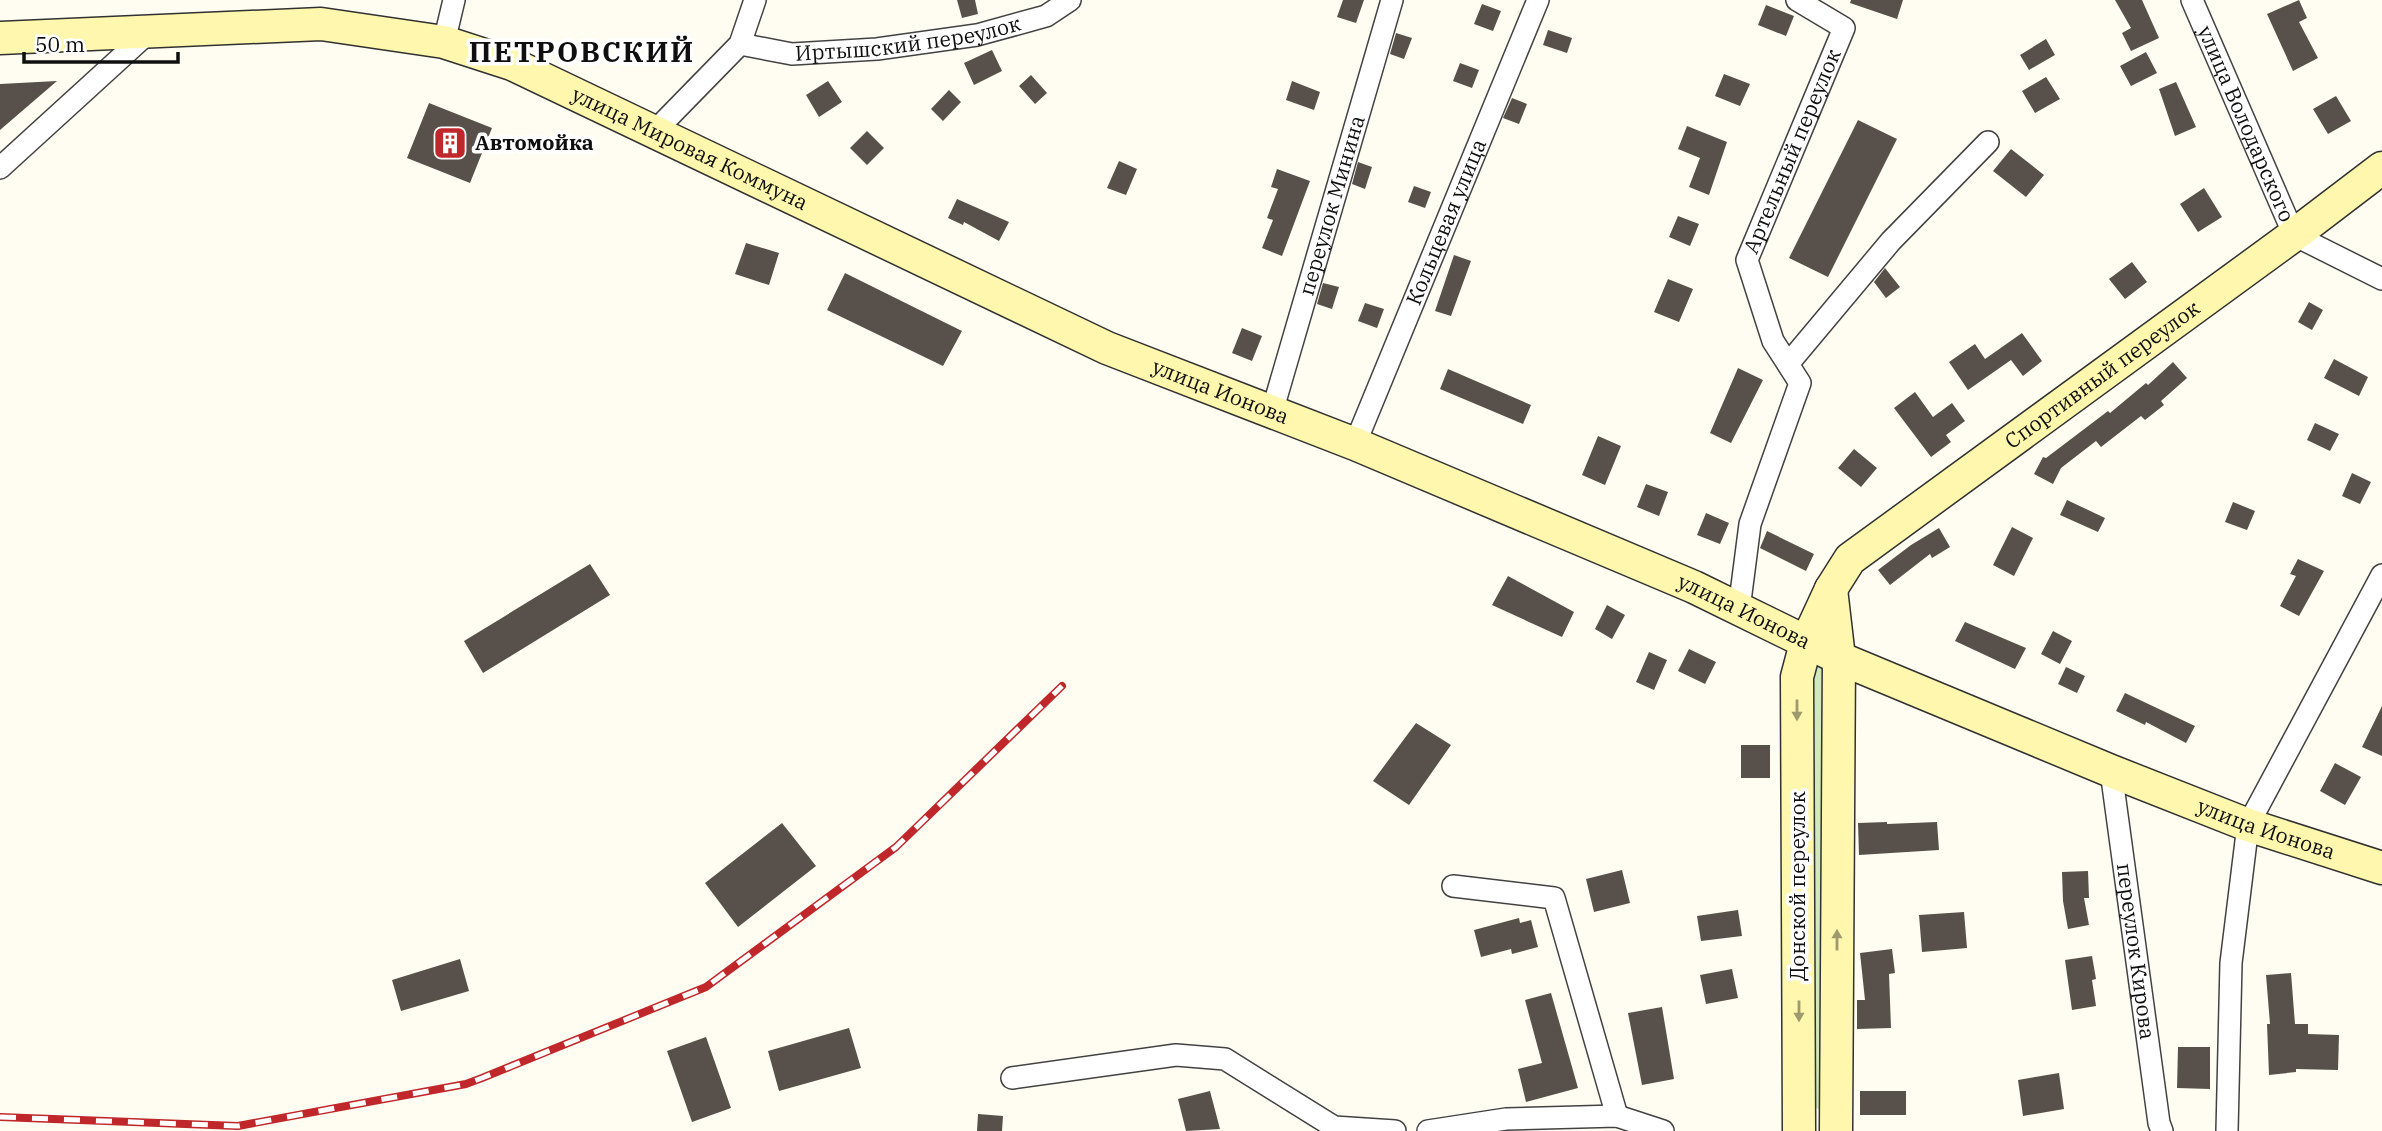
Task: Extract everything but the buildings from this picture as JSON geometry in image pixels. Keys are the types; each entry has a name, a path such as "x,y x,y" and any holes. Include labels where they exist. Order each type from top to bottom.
{"main road":[{"name":"улица Мировая Коммуна","path":"0,38 321,24 444,42 512,64 1107,348"},
{"name":"Спортивный переулок","path":"1806,643 1831,589 1850,559 2382,168"},
{"name":"улица Ионова","path":"1107,348 1355,444 1694,587 1839,658 2111,771 2248,824 2382,868"},
{"path":"1831,589 1839,658"},
{"name":"Донской переулок","path":"1799,1131 1797,677 1806,643"},
{"name":"Донской переулок","path":"1836,1131 1839,658"}],"street":[{"path":"444,42 454,0"},
{"path":"655,131 740,44 755,0"},
{"name":"Иртышский переулок","path":"740,44 792,54 877,49 965,37 1046,16 1070,0"},
{"name":"переулок Минина","path":"1272,412 1392,0"},
{"name":"Кольцевая улица","path":"1355,444 1538,0"},
{"name":"Артельный переулок","path":"1739,609 1750,524 1800,383 1773,341 1747,260 1844,28 1797,0"},
{"name":"улица Володарского","path":"2192,0 2294,235 2382,279"},
{"path":"0,168 148,33"},
{"path":"1788,364 1891,241 1988,142"},
{"path":"2227,1131 2231,963 2248,824 2382,575"},
{"name":"переулок Кирова","path":"2111,771 2162,1131"},
{"path":"1453,886 1554,898 1617,1116"},
{"path":"1012,1078 1176,1055 1225,1059 1334,1127 1395,1131"},
{"path":"1428,1131 1506,1119 1617,1116 1663,1131"}],"green space":[{"path":"1816,667 1826,668 1823,1105 1818,1109 1812,1104 1812,676"}],"railway":[{"path":"0,1117 238,1126 466,1084 482,1078 706,987 896,847 1062,686"}],"place":[{"name":"Автомойка","path":"450,143"}],"district":[{"name":"ПЕТРОВСКИЙ","path":"582,52"}]}
